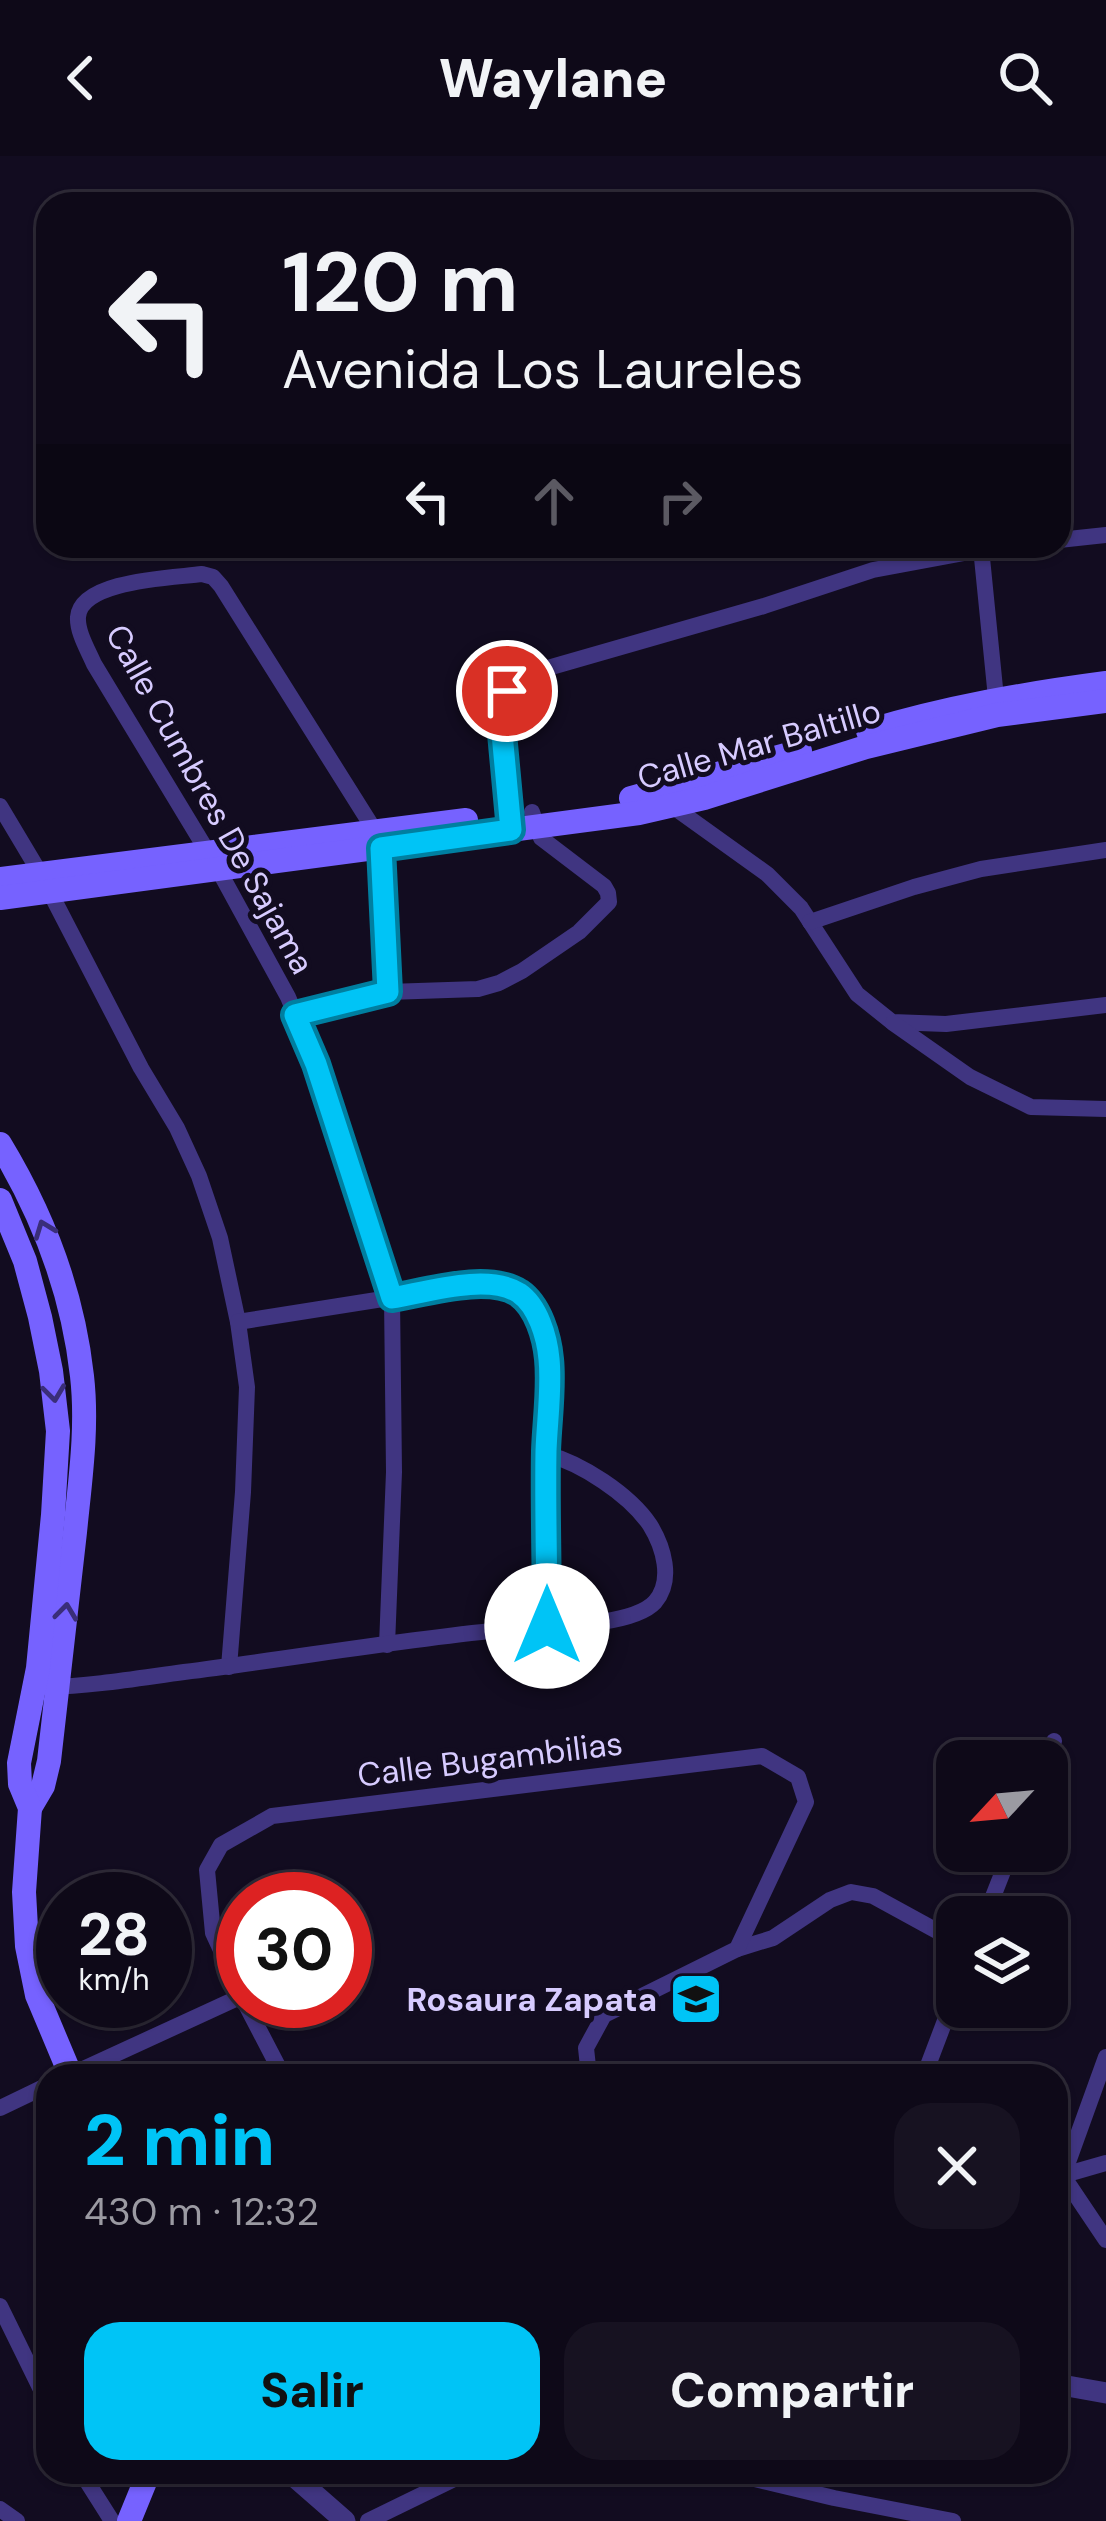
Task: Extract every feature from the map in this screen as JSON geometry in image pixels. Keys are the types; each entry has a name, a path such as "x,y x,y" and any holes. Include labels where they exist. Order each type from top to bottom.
{"main road":[{"name":"Calle Mar Baltillo","path":"996,706 1106,683"},
{"name":"Calle Mar Baltillo","path":"0,879 44,882 666,799 927,713 1106,701"},
{"name":"Calle Mar Baltillo","path":"0,898 44,882"},
{"path":"0,1144 26,1187 47,1237 70,1309 82,1378 84,1449 46,1687 19,1763 20,1784 30,1808 24,1892 27,1946 37,1995 65,2064"},
{"path":"0,1200 25,1261 40,1317 58,1431 46,1687"},
{"path":"129,2521 143,2484"}],"street":[{"path":"1071,539 1106,535"},
{"path":"295,1015 388,992 478,989 499,983 578,932 609,902 604,886 522,821 500,712 507,691 520,676 873,570 932,558"},
{"path":"982,558 996,706"},
{"name":"Calle Cumbres De Sajama","path":"378,839 213,577 202,574 131,584 97,592 84,602 78,613 80,629 94,664 212,861 295,1015 316,1064 392,1298 394,1472 387,1645"},
{"path":"666,799 767,874 801,908 857,994 970,1077 1031,1107 1106,1109"},
{"path":"0,806 177,1128 220,1238 247,1387 229,1667"},
{"path":"378,839 388,992"},
{"path":"810,922 981,869 1106,850"},
{"path":"892,1022 946,1024 1106,1005"},
{"path":"238,1322 484,1283 520,1294 533,1308 549,1359 547,1626"},
{"path":"46,1687 473,1632 608,1622 640,1612 655,1602 663,1586 661,1544 646,1519 614,1489 569,1460 546,1454"},
{"name":"Calle Bugambilias","path":"216,1940 207,1870 221,1845 272,1816 762,1756 797,1777 806,1802 736,1949"},
{"path":"588,2064 586,2048 604,2015 736,1949 773,1938 830,1900 851,1892 873,1896 936,1930"},
{"path":"97,2064 216,2010"},
{"path":"258,2028 277,2064"},
{"path":"929,2064 942,2028"},
{"path":"1068,2155 1106,2056"},
{"path":"0,2108 36,2091"},
{"path":"1068,2174 1106,2163"},
{"path":"1068,2187 1106,2240"},
{"path":"0,2306 36,2380"},
{"path":"1068,2386 1106,2393"},
{"path":"89,2484 112,2521"},
{"path":"303,2484 345,2521"},
{"path":"368,2521 444,2484"},
{"path":"776,2484 953,2521"},
{"path":"0,2509 17,2521"}],"place":[{"name":"Rosaura Zapata","path":"696,1999"}],"route":[{"path":"507,691 500,712 511,830 381,848 388,992 295,1015 316,1064 392,1298 484,1283 502,1286 520,1294 533,1308 543,1332 549,1359 547,1626"}]}
